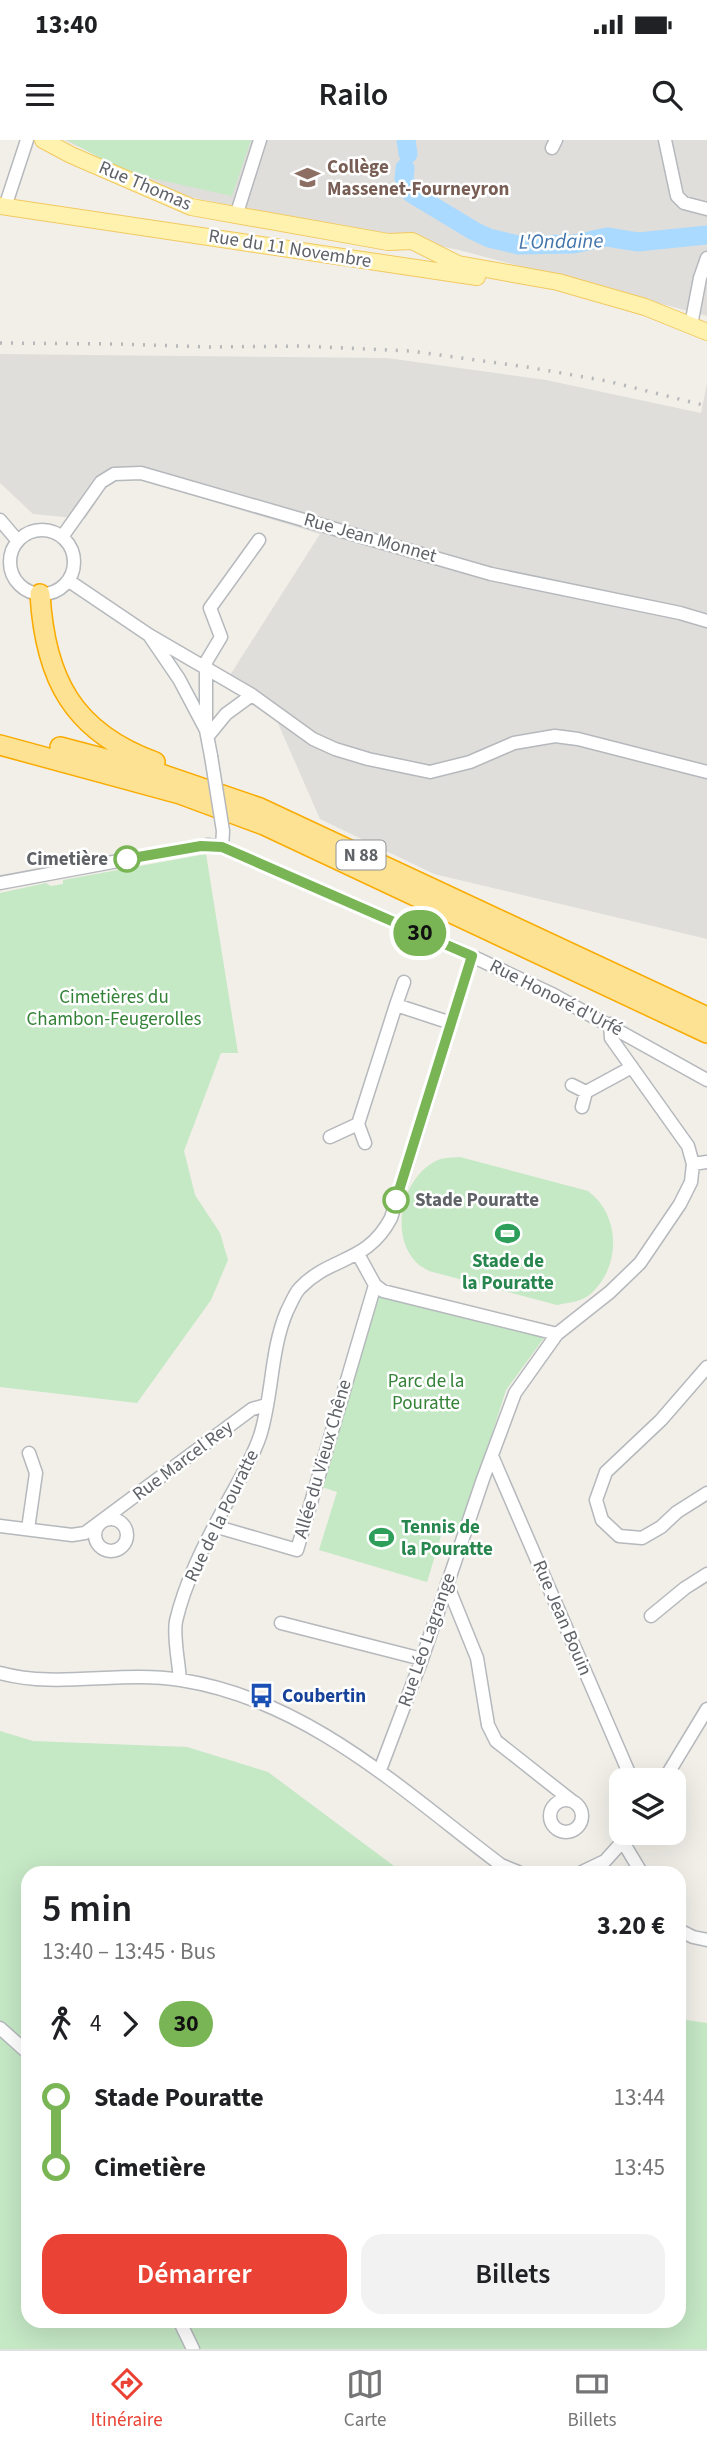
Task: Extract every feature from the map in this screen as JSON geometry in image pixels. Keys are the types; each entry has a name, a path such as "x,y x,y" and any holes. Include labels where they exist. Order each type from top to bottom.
{"highway":[{"name":"N 88","path":"40,594 42,629 54,672 64,694 96,730 146,759 241,792 322,837"},
{"name":"N 88","path":"0,732 193,784 260,808 707,1017"},
{"name":"N 88","path":"0,745 180,794 264,825 707,1033"},
{"path":"0,754 46,757"}],"main road":[{"name":"Rue Thomas","path":"43,140 71,155 191,207 388,242 412,241 440,256 474,268 533,277 580,289"},
{"name":"Rue du 11 Novembre","path":"3,206 409,268 580,289"},
{"path":"409,268 418,260 418,244"},
{"path":"580,289 645,307 707,332"}],"street":[{"path":"3,206 27,140"},
{"path":"236,216 260,140"},
{"path":"665,140 677,196 684,203 707,209"},
{"path":"691,325 700,278 707,258"},
{"name":"Rue Jean Monnet","path":"62,537 101,482 114,474 141,472 491,574 707,621"},
{"path":"0,520 17,540"},
{"path":"39,530 54,532 62,537 73,553 74,562 69,580 51,593 40,594 30,592 14,579 9,559 17,540 25,534 39,530"},
{"path":"222,847 223,831 207,733 205,669 206,662 221,637 210,608 259,540"},
{"path":"69,580 149,635 253,695 313,739 335,749 430,772 470,762 514,743 555,736 578,739 707,772"},
{"path":"149,635 178,679 207,733"},
{"path":"207,733 226,714 253,695"},
{"name":"Rue Honoré d'Urfé","path":"0,883 188,848 208,845 222,847 472,956 610,1024 707,1080"},
{"name":"Rue de la Pouratte","path":"180,1679 175,1624 193,1572 214,1525 250,1462 260,1434 279,1333 299,1289 313,1277 358,1254 377,1240 391,1218 472,956"},
{"path":"365,1143 358,1124 404,982"},
{"path":"396,1005 451,1023"},
{"path":"610,1024 611,1038 676,1126 688,1146 693,1164 707,1162"},
{"path":"582,1107 586,1092 632,1067"},
{"path":"572,1085 586,1092"},
{"path":"330,1138 358,1124"},
{"name":"Rue Léo Lagrange","path":"380,1770 422,1659 515,1393 557,1334 610,1292 640,1263 680,1204 691,1182 693,1164"},
{"path":"358,1254 375,1285 383,1291 557,1334"},
{"name":"Allée du Vieux Chêne","path":"214,1525 297,1550 375,1285"},
{"path":"707,1367 661,1420 606,1472 596,1500 602,1520 619,1536 642,1538 707,1493"},
{"name":"Rue Marcel Rey","path":"0,1526 72,1535 85,1533 253,1409 266,1405"},
{"path":"28,1529 36,1473 29,1453"},
{"name":"Rue Jean Bouin","path":"492,1456 627,1768"},
{"path":"651,1616 707,1574"},
{"path":"447,1584 477,1658 488,1725 496,1741 572,1801"},
{"path":"281,1623 422,1659"},
{"path":"0,1673 24,1680 44,1681 118,1676 180,1679 281,1711 380,1770 503,1866"},
{"path":"671,1768 707,1709"},
{"path":"595,1866 605,1861 620,1845"},
{"path":"630,1845 639,1866"},
{"path":"686,1934 707,1940"},
{"path":"0,2028 21,2047"},
{"path":"183,2328 193,2349"}],"shaded area":[{"path":"64,140 707,140 707,316 459,250 184,196"},
{"path":"0,354 387,358 546,380 701,413 707,383 707,939 434,874 320,819 266,696 230,675 320,534 128,476 109,483 85,519 33,514 0,483"}],"green space":[{"path":"67,140 251,140 232,196 128,173"},
{"name":"Cimetières du Chambon-Feugerolles","path":"206,854 238,1053 221,1053 184,1151 195,1195 220,1233 228,1260 211,1300 137,1403 0,1387 0,893 46,883 51,886 63,884 63,880"},
{"name":"Stade de la Pouratte","path":"460,1157 588,1191 599,1202 612,1228 613,1243 607,1272 588,1296 557,1305 429,1271 416,1262 407,1249 403,1236 402,1221 408,1191 426,1167 441,1159"},
{"name":"Parc de la Pouratte","path":"376,1293 541,1334 544,1338 506,1390 461,1531 444,1526 427,1582 319,1550 337,1492 319,1486"},
{"path":"0,1731 33,1741 187,1747 268,1772 394,1866 21,1866 21,2328 686,2328 686,2020 707,2023 707,2349 0,2349"}],"waterway":[{"name":"L'Ondaine","path":"406,140 408,154"},
{"name":"L'Ondaine","path":"405,168 404,179 411,193 474,231 489,238 518,245 574,244 607,237 638,242 707,235"}],"railway":[{"path":"0,343 300,346 410,351 607,381 707,406"}],"bus line":[{"name":"30","path":"127,859 208,845 234,850 472,956 396,1200"}],"place":[{"name":"Collège Massenet-Fourneyron","path":"307,178"},
{"name":"Cimetière","path":"127,859"},
{"name":"Stade Pouratte","path":"396,1200"},
{"name":"Stade de la Pouratte","path":"508,1233"},
{"name":"Tennis de la Pouratte","path":"381,1538"},
{"name":"Coubertin","path":"262,1696"}]}
